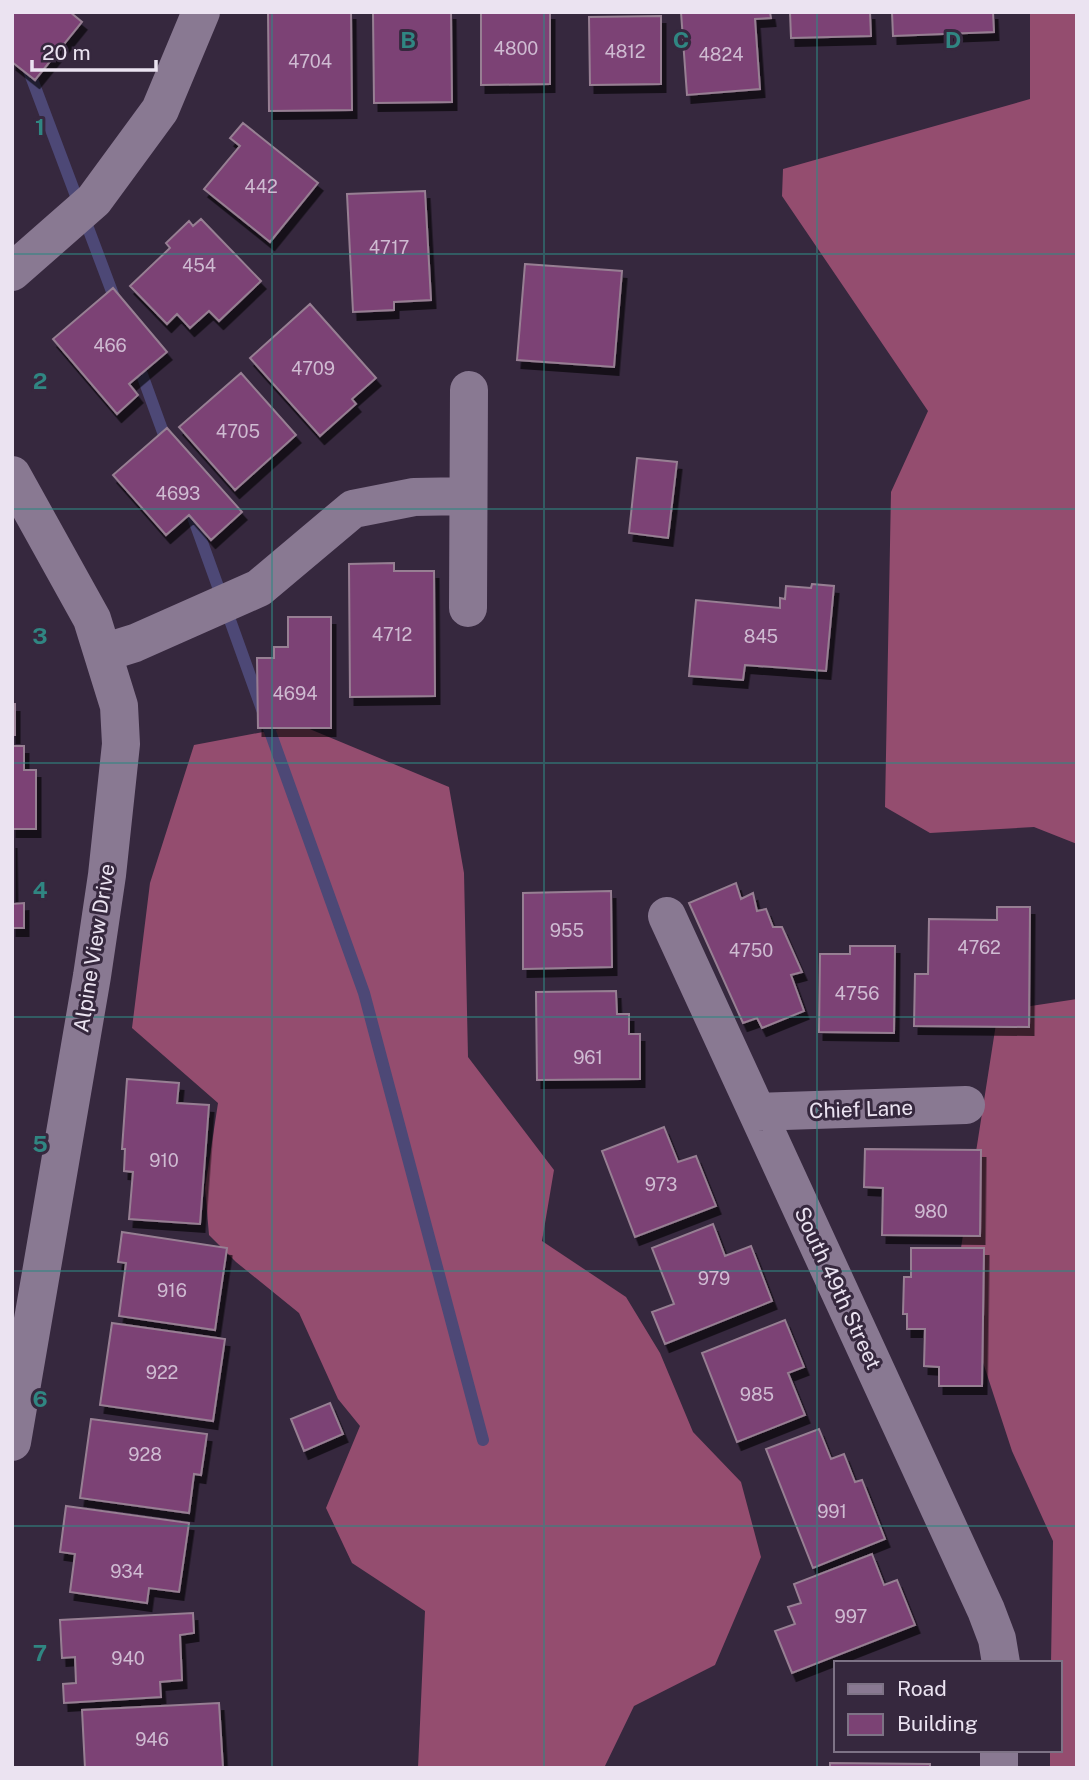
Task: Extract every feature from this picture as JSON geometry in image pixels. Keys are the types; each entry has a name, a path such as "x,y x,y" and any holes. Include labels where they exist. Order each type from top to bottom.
{"street":[{"path":"12,272 94,200 160,110 201,12"},
{"path":"468,608 469,390"},
{"name":"Alpine View Drive","path":"12,475 92,619 119,706 121,744 92,976 12,1441"},
{"path":"103,653 148,638 259,588 354,509 414,497 468,496"},
{"name":"South 49th Street","path":"667,916 986,1610 1001,1661"},
{"name":"Chief Lane","path":"757,1112 966,1105"}],"shaded area":[{"path":"1030,12 1077,12 1077,844 1034,827 930,833 885,807 891,492 928,411 782,196 783,169 1030,99"},
{"path":"300,725 449,787 464,873 468,1057 554,1170 542,1241 626,1297 660,1353 693,1432 741,1482 761,1557 715,1665 634,1706 604,1768 418,1768 425,1611 352,1563 326,1508 360,1426 338,1399 299,1313 236,1262 209,1235 205,1188 218,1103 132,1028 150,883 194,745"},
{"path":"1077,999 1077,1768 1050,1768 1050,1752 1061,1752 1061,1661 1051,1661 1053,1541 1012,1451 956,1280 998,1011"}],"building":[{"path":"12,12 70,12 82,22 35,80 12,62"},
{"path":"268,12 351,12 352,110 269,111"},
{"path":"373,12 451,12 452,102 374,103"},
{"path":"481,12 550,12 550,84 481,85"},
{"path":"681,12 770,12 771,18 755,19 760,89 687,95"},
{"path":"790,12 870,12 871,36 791,38"},
{"path":"892,12 993,12 994,32 893,36"},
{"path":"661,16 661,84 590,85 589,17"},
{"path":"243,123 318,183 270,242 204,189 240,146 230,138"},
{"path":"425,191 431,300 394,302 394,310 353,312 347,194"},
{"path":"201,219 261,281 219,321 209,311 190,328 177,314 167,324 130,286 170,248 166,243 189,221 193,226"},
{"path":"525,264 622,271 614,367 517,360"},
{"path":"113,288 167,352 129,384 138,395 117,414 53,339"},
{"path":"310,304 376,378 352,399 356,404 320,436 250,358"},
{"path":"241,373 296,435 235,490 179,427"},
{"path":"167,428 242,512 211,540 189,515 166,535 113,475"},
{"path":"637,458 677,462 668,538 629,533"},
{"path":"394,563 394,571 434,571 435,696 350,697 349,564"},
{"path":"812,584 834,586 826,671 745,665 743,680 689,676 696,600 780,608 780,598 785,599 786,586 811,588"},
{"path":"288,617 331,617 331,728 258,728 257,658 274,658 274,647 288,647"},
{"path":"12,704 15,704 15,735 12,735"},
{"path":"12,746 24,746 24,770 36,770 36,829 12,829"},
{"path":"12,840 13,904 24,903 24,928 12,928"},
{"path":"736,883 741,899 753,893 757,911 766,909 773,927 782,927 802,972 791,975 804,1011 762,1028 757,1018 743,1023 689,903"},
{"path":"611,891 612,967 523,969 523,893"},
{"path":"997,907 1030,907 1029,1027 914,1026 915,974 928,974 929,919 997,920"},
{"path":"850,946 895,946 894,1033 819,1032 820,954 850,954"},
{"path":"616,991 617,1014 629,1014 629,1034 640,1034 640,1079 537,1080 536,992"},
{"path":"127,1079 179,1083 177,1103 209,1105 200,1224 129,1219 133,1172 124,1171 125,1149 122,1149"},
{"path":"664,1127 678,1162 696,1156 716,1206 635,1237 602,1151"},
{"path":"865,1149 981,1150 980,1236 882,1235 883,1188 864,1187"},
{"path":"713,1224 725,1256 751,1246 772,1301 665,1344 652,1312 674,1304 652,1248"},
{"path":"122,1232 227,1248 215,1330 119,1316 126,1263 118,1262"},
{"path":"911,1248 984,1248 982,1386 939,1386 939,1367 924,1366 925,1329 907,1329 907,1314 903,1314 904,1277 911,1277"},
{"path":"785,1320 804,1367 788,1373 805,1415 737,1442 702,1353"},
{"path":"112,1323 225,1339 213,1421 100,1405"},
{"path":"330,1403 343,1434 304,1451 291,1419"},
{"path":"91,1419 207,1434 201,1475 194,1474 189,1513 80,1498"},
{"path":"819,1429 831,1459 844,1454 855,1482 862,1480 885,1539 813,1568 766,1449"},
{"path":"66,1506 189,1523 179,1592 149,1588 147,1603 70,1592 75,1554 60,1552"},
{"path":"872,1554 884,1585 897,1580 915,1625 792,1673 775,1631 795,1624 788,1607 801,1603 794,1584"},
{"path":"193,1613 194,1633 180,1635 182,1680 160,1682 161,1697 64,1703 63,1684 76,1683 75,1657 62,1658 60,1620"},
{"path":"219,1703 223,1768 85,1768 82,1710"},
{"path":"830,1763 930,1764 930,1768 830,1768"}],"waterway":[{"path":"26,63 117,305"},
{"path":"136,358 168,446"},
{"path":"189,506 364,993 483,1440"}]}
